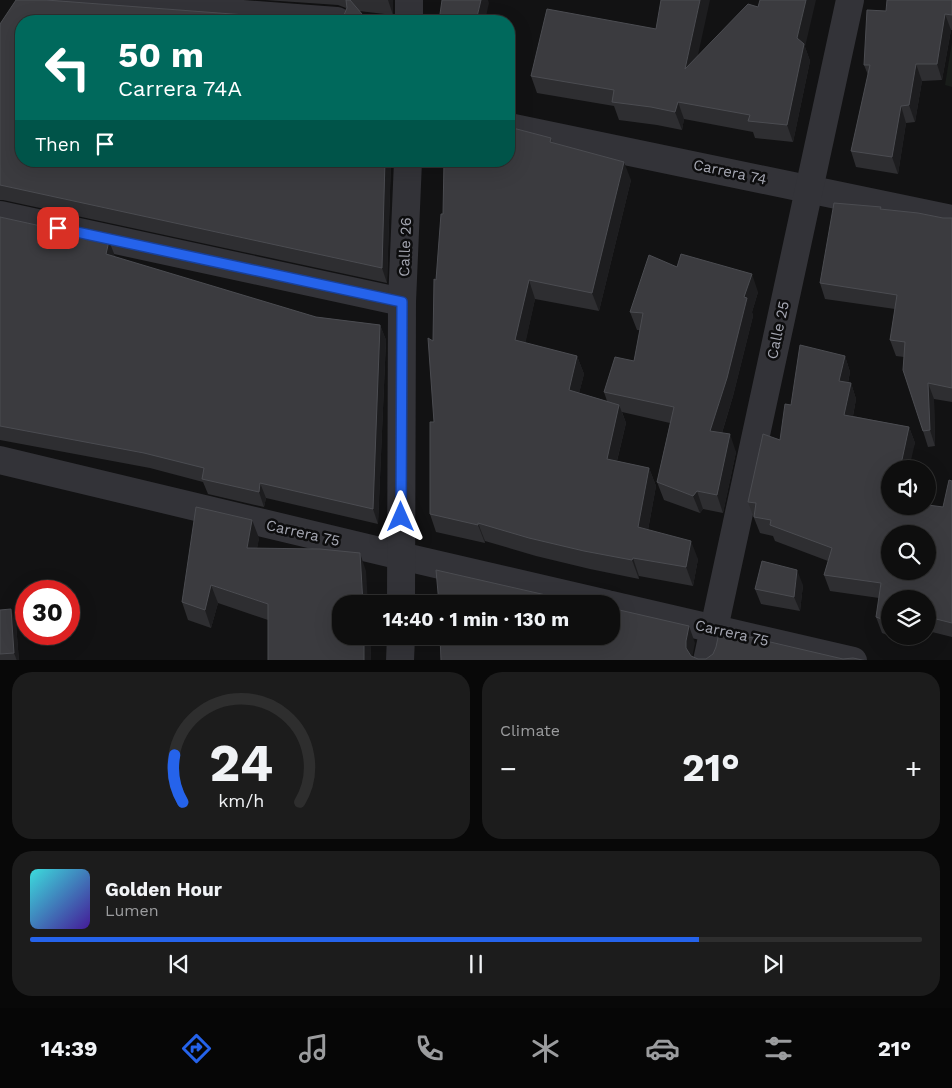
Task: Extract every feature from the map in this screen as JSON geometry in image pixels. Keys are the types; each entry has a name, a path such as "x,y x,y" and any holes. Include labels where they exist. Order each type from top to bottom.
{"street":[{"path":"54,0 256,15"},
{"path":"409,0 409,15"},
{"name":"Calle 25","path":"707,660 850,0"},
{"name":"Carrera 74","path":"515,128 952,219"},
{"name":"Calle 26","path":"401,595 402,302 408,167"},
{"path":"0,215 402,302"},
{"name":"Carrera 75","path":"0,460 568,595"},
{"name":"Carrera 75","path":"620,607 853,660"},
{"path":"400,645 400,660"}],"shaded area":[{"path":"952,42 952,87 945,85"}],"building":[{"path":"16,0 46,0 245,15 15,15 15,167 385,167 382,268 0,185 0,24"},
{"path":"346,0 350,0 363,15 344,15 347,8"},
{"path":"442,0 481,0 477,15 440,15"},
{"path":"661,0 700,0 685,69 748,4 758,7 760,0 806,0 797,38 804,44 787,125 748,121 750,115 678,102 675,112 612,102 614,90 531,76 547,9 656,29"},
{"path":"887,0 952,0 952,15 945,14 937,64 916,64 909,105 901,106 892,157 851,151 870,65 864,65 867,10 886,11"},
{"path":"515,129 551,138 550,142 624,162 592,293 529,280 515,340 577,356 569,390 619,405 607,459 649,468 638,527 691,541 686,567 584,551 478,523 478,525 430,514 430,422 434,422 428,338 433,341 434,279 436,280 441,214 443,214 444,167 515,167"},
{"path":"834,203 881,207 880,209 952,218 952,388 928,383 930,430 923,431 903,370 905,342 890,340 897,295 820,283"},
{"path":"0,217 109,241 106,254 316,317 380,325 373,509 260,483 259,492 202,479 204,468 144,453 0,426"},
{"path":"681,254 752,274 744,297 747,298 727,378 710,431 730,434 717,495 697,491 693,496 657,482 674,407 604,392 615,357 634,361 643,313 630,312 649,255 677,267"},
{"path":"800,345 845,356 839,381 851,383 844,415 909,427 902,460 881,460 881,515 936,515 936,506 943,507 949,480 952,481 952,623 936,619 936,590 881,590 881,619 876,617 881,583 824,575 832,548 770,525 771,520 754,517 756,503 748,502 763,434 780,440 785,404 791,405"},
{"path":"196,507 252,520 247,548 320,549 360,553 362,595 332,595 332,645 364,645 364,660 268,660 268,604 211,585 205,610 182,602"},
{"path":"762,561 797,570 794,597 755,589"},
{"path":"436,570 546,595 438,595"},
{"path":"11,609 14,653 0,654 0,610"},
{"path":"620,610 689,626 686,648 691,656 698,659 706,659 713,654 719,633 722,634 723,631 843,659 853,658 862,660 441,660 440,645 620,645"}],"route":[{"path":"58,228 402,302 401,517"}]}
